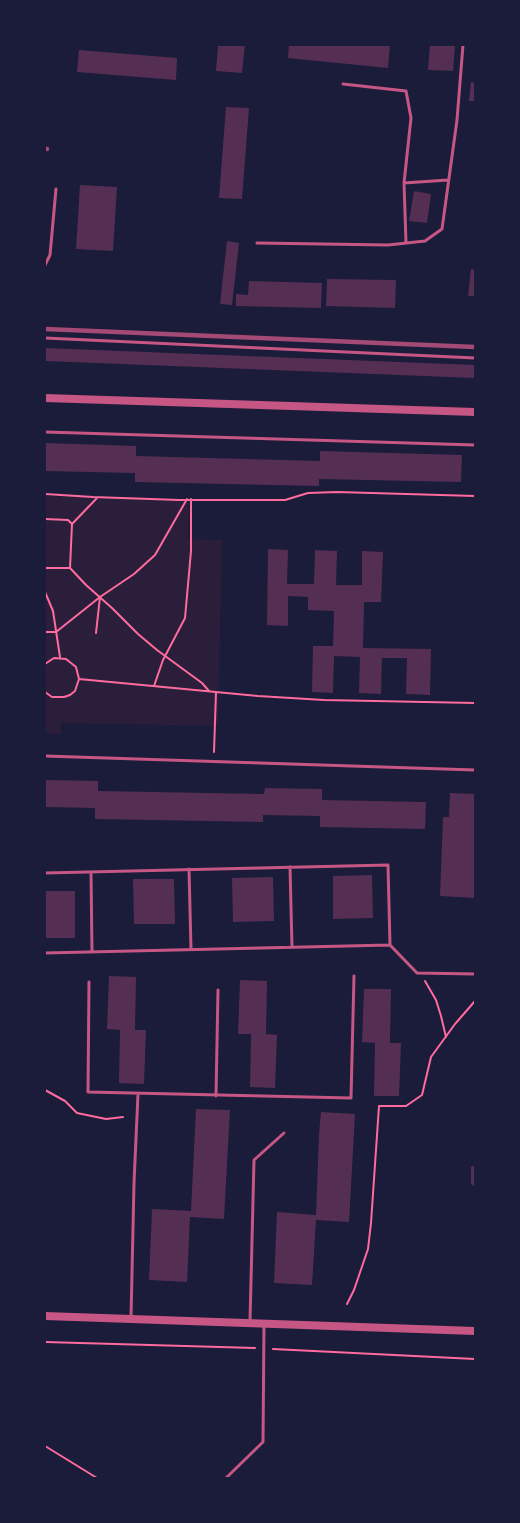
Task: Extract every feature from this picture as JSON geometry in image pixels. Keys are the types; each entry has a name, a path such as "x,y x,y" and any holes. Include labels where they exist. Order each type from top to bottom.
{"street":[{"path":"45,398 475,412"},
{"path":"45,1316 475,1331"}],"lane":[{"path":"257,243 388,245 425,241 442,229 463,45"},
{"path":"343,84 406,91 411,118 404,183 406,243"},
{"path":"404,183 448,180"},
{"path":"45,265 50,255 56,189"},
{"path":"45,338 475,357"},
{"path":"45,432 475,445"},
{"path":"45,756 475,770"},
{"path":"45,873 388,865 390,945 417,973 475,974"},
{"path":"290,867 292,947"},
{"path":"189,869 190,950"},
{"path":"91,872 93,952"},
{"path":"45,953 390,945"},
{"path":"89,982 88,1092 351,1098 354,976"},
{"path":"216,1096 218,990"},
{"path":"131,1319 138,1094"},
{"path":"250,1323 254,1160 284,1133"},
{"path":"225,1478 263,1442 264,1324"}],"path":[{"path":"45,494 98,498 285,500 308,494 337,492 475,496"},
{"path":"70,568 72,524 98,498"},
{"path":"45,632 57,632 100,597 134,574 155,555 189,499"},
{"path":"154,686 165,656 185,618 191,551 189,499"},
{"path":"45,519 68,520 72,524"},
{"path":"45,568 70,568 138,634 210,691"},
{"path":"45,592 53,611 60,657"},
{"path":"96,633 100,597"},
{"path":"45,664 60,657 72,662 79,673 75,690 64,697 52,697 45,692"},
{"path":"79,679 258,696 324,700 475,703"},
{"path":"214,761 216,692"},
{"path":"422,973 436,1000 446,1037"},
{"path":"347,1304 368,1249 379,1106 406,1106 422,1095 432,1057 475,1001"},
{"path":"45,1090 65,1101 77,1113 105,1119 123,1117"},
{"path":"45,1446 97,1478"}],"shaded area":[{"path":"45,496 189,500 188,539 222,540 218,726 61,723 61,734 45,733"}],"building":[{"path":"218,45 245,45 242,73 216,71"},
{"path":"289,45 390,45 388,68 288,58"},
{"path":"430,45 455,45 453,71 428,70"},
{"path":"79,50 177,58 176,80 77,72"},
{"path":"471,82 475,83 475,101 469,101"},
{"path":"226,107 249,108 242,199 219,198"},
{"path":"80,185 117,187 113,251 76,249"},
{"path":"414,191 431,194 427,223 409,221"},
{"path":"227,241 239,243 232,305 220,304"},
{"path":"471,269 475,270 475,296 468,296"},
{"path":"327,279 396,280 395,308 326,306"},
{"path":"249,281 322,283 321,308 236,306 236,294 248,295"},
{"path":"45,348 475,365 475,378 45,361"},
{"path":"45,443 136,446 136,456 320,461 320,451 462,455 461,482 319,479 319,486 135,482 135,473 45,471"},
{"path":"268,549 288,550 287,584 314,584 315,550 337,551 336,585 362,585 362,551 383,552 381,602 364,602 363,648 431,649 430,695 406,694 407,658 382,658 381,694 359,693 360,657 334,656 333,693 312,692 313,646 333,646 334,611 308,610 308,597 288,596 288,626 267,625"},
{"path":"46,780 98,781 98,791 264,794 265,788 322,789 322,800 426,802 425,829 320,827 320,816 263,815 263,822 95,819 95,808 45,807"},
{"path":"450,793 475,794 475,898 440,896 443,817 449,817"},
{"path":"372,875 373,918 333,919 333,876"},
{"path":"273,877 274,921 233,922 232,878"},
{"path":"133,879 174,879 175,924 134,924"},
{"path":"45,891 75,891 75,938 45,938"},
{"path":"109,976 136,977 135,1030 146,1030 144,1084 119,1083 120,1030 107,1029"},
{"path":"240,980 267,981 266,1034 277,1035 275,1088 250,1087 251,1034 238,1034"},
{"path":"364,989 391,989 390,1043 401,1043 399,1096 374,1096 375,1043 362,1042"},
{"path":"196,1109 230,1110 224,1219 190,1217 187,1282 149,1280 152,1209 191,1211"},
{"path":"321,1112 355,1114 349,1222 316,1220 312,1285 274,1283 277,1212 316,1215"},
{"path":"475,1165 475,1187 471,1184 471,1167"}],"railway":[{"path":"45,329 475,347"}]}
